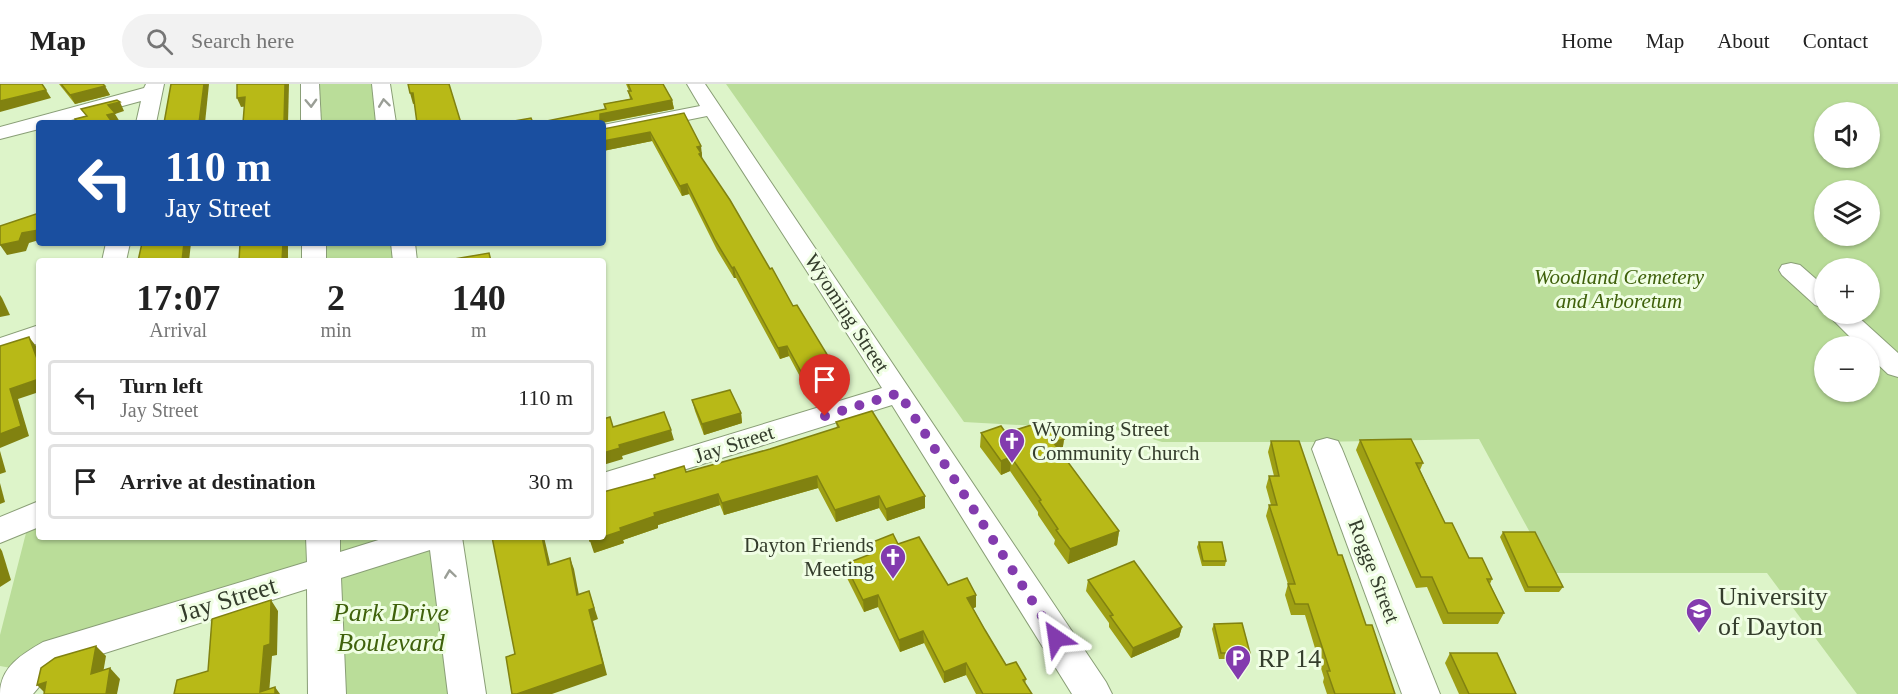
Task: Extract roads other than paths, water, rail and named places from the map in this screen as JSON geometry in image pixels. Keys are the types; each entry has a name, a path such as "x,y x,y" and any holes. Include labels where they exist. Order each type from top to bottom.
{"street":[{"path":"310,84 312,120"},
{"path":"381,84 387,120"},
{"name":"Wyoming Street","path":"696,84 1093,694"},
{"path":"44,120 154,88 147,120"},
{"path":"606,130 713,109"},
{"path":"0,133 36,122"},
{"path":"1791,270 1814,291"},
{"path":"1851,324 1898,368"},
{"path":"0,348 36,334"},
{"name":"Jay Street","path":"606,483 899,393"},
{"name":"Rogge Street","path":"1327,449 1420,694"},
{"path":"0,531 36,514"},
{"name":"Jay Street","path":"21,683 56,653 323,553 410,540"},
{"path":"445,540 467,694"},
{"path":"323,553 327,694"}],"place":[{"name":"Wyoming Street Community Church","path":"1012,464"},
{"name":"Dayton Friends Meeting","path":"893,580"},
{"name":"University of Dayton","path":"1699,634"},
{"name":"RP 14","path":"1238,681"}],"park label":[{"name":"Woodland Cemetery and Arboretum","path":"1619,289"},
{"name":"Park Drive Boulevard","path":"391,627"}]}
